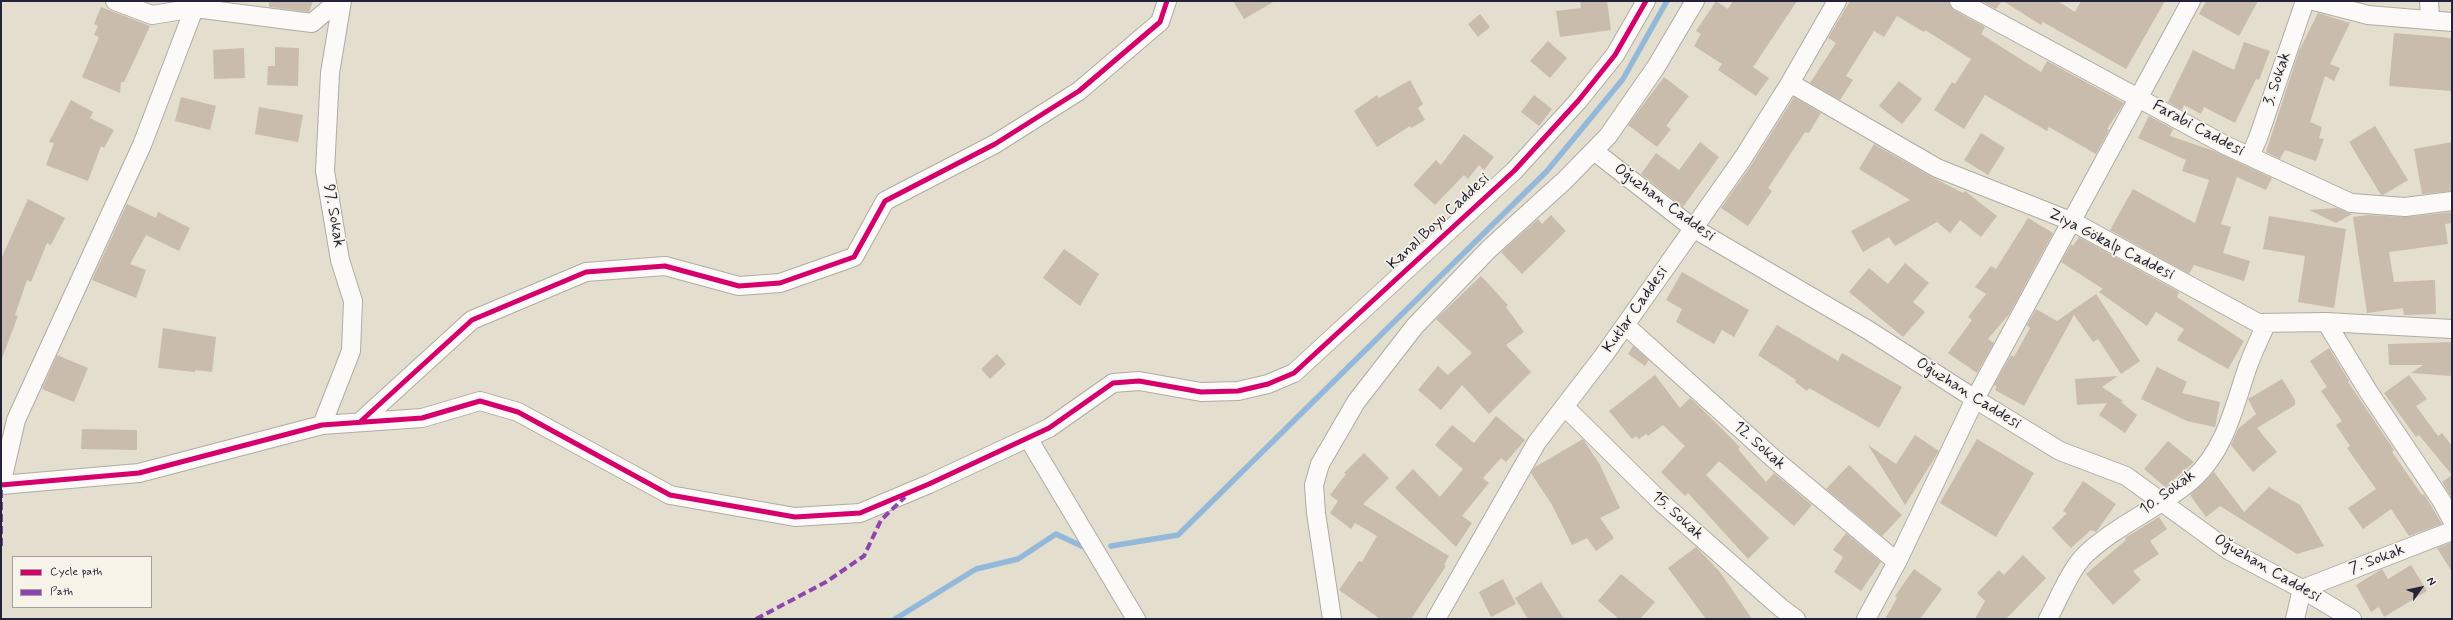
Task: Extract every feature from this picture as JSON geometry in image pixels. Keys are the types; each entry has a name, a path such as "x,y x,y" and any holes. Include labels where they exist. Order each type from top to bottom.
{"street":[{"path":"115,1 152,15 196,4 312,23 338,1"},
{"name":"97. Sokak","path":"322,425 351,351 353,301 340,260 325,171 330,73 342,1"},
{"path":"360,422 472,320 586,272 665,266 739,286 780,283 854,257 885,202 995,144 1079,92 1160,22 1167,1"},
{"name":"Kanal Boyu Caddesi","path":"1,485 139,473 322,425 422,418 480,401 518,412 670,495 795,517 860,513 929,484 1049,428 1113,383 1139,381 1201,392 1238,391 1268,384 1294,373 1514,171 1578,101 1615,55 1646,1"},
{"path":"1332,619 1316,513 1314,485 1320,464 1356,402 1415,326 1489,249 1594,151 1608,136 1656,67 1695,1"},
{"name":"Kutlar Caddesi","path":"1436,619 1537,442 1565,407 1625,325 1743,158 1790,83 1837,1"},
{"name":"Farabi Caddesi","path":"1959,1 2250,156 2351,203 2405,207 2452,201"},
{"path":"1866,619 1897,562 1975,399 2073,222 2191,1"},
{"name":"3. Sokak","path":"2250,156 2258,138 2305,1"},
{"path":"2314,1 2368,15 2452,22"},
{"path":"2429,1 2430,20"},
{"path":"1,485 16,420 142,145 196,4"},
{"name":"Ziya Gökalp Caddesi","path":"1790,83 1937,168 2073,222 2258,323 2326,322 2452,329"},
{"name":"Oğuzhan Caddesi","path":"1594,151 1693,228 1868,330 1975,399 2060,451 2126,476 2228,550 2302,589 2352,619"},
{"path":"2326,322 2368,391 2441,500 2452,520"},
{"name":"10. Sokak","path":"2048,619 2064,588 2085,555 2116,529 2161,501 2193,478 2218,447 2235,410 2248,366 2266,324"},
{"name":"12. Sokak","path":"1625,325 1774,459 1897,562"},
{"name":"15. Sokak","path":"1565,407 1662,503 1775,603 1796,619"},
{"path":"1028,438 1136,619"},
{"name":"7. Sokak","path":"2302,589 2452,531"},
{"path":"2295,619 2302,589"}],"building":[{"path":"269,1 313,1 309,12 269,7"},
{"path":"1233,1 1275,1 1244,19"},
{"path":"1580,1 1607,1 1611,30 1560,37 1556,11 1581,8"},
{"path":"1716,1 1728,9 1733,1 1797,1 1753,67 1769,78 1756,96 1718,70 1722,64 1694,46 1701,34 1696,31"},
{"path":"1850,1 1949,1 1954,10 1985,27 1981,34 2041,72 2047,61 2124,103 2107,129 2109,130 2096,154 2049,127 2047,131 1985,95 1964,129 1934,110 1952,82 1955,84 1971,59 1925,30 1924,32 1897,16 1884,37 1874,31 1846,76 1853,80 1840,100 1810,83 1836,43 1828,38"},
{"path":"1981,1 2002,1 1996,9"},
{"path":"2003,1 2058,1 2075,12 2081,1 2165,1 2126,69 2043,22 2041,25"},
{"path":"2206,1 2258,1 2239,36 2199,14"},
{"path":"101,7 150,26 124,82 121,82 120,93 82,77 99,37 94,35 98,26 94,24"},
{"path":"2318,13 2350,23 2330,64 2340,68 2334,81 2325,76 2310,122 2322,127 2319,138 2324,139 2316,161 2285,150 2280,159 2266,152 2299,51"},
{"path":"1480,14 1490,27 1478,37 1468,24"},
{"path":"2394,33 2452,38 2452,91 2389,86"},
{"path":"1548,41 1567,58 1550,78 1530,61"},
{"path":"2244,42 2270,51 2259,80 2256,79 2235,123 2204,107 2201,114 2184,105 2182,110 2168,102 2193,50 2234,70"},
{"path":"275,47 299,48 298,86 267,85 268,66 275,66"},
{"path":"244,48 245,78 214,79 213,50"},
{"path":"1664,77 1689,96 1666,126 1671,129 1657,147 1628,125"},
{"path":"1410,80 1423,104 1418,108 1425,120 1411,128 1410,126 1377,147 1354,111 1377,95 1379,98"},
{"path":"1899,81 1922,99 1902,124 1879,106"},
{"path":"1534,95 1552,109 1539,126 1521,112"},
{"path":"181,97 216,106 210,130 175,121"},
{"path":"1794,97 1821,113 1809,133 1805,132 1768,188 1772,191 1748,226 1721,208 1752,164"},
{"path":"71,100 93,112 90,118 114,130 104,148 101,146 88,181 46,165 54,143 49,142"},
{"path":"259,107 303,115 298,142 255,134"},
{"path":"2149,116 2173,129 2170,136 2214,151 2272,178 2266,190 2237,177 2221,224 2231,227 2223,253 2250,261 2244,281 2194,265 2189,274 2110,230 2133,189 2195,223 2209,180 2182,171 2186,160 2138,138"},
{"path":"2375,126 2408,180 2383,195 2381,195 2349,142"},
{"path":"1981,133 2005,148 1988,175 1964,160"},
{"path":"1464,134 1494,157 1484,170 1479,165 1468,179 1464,175 1435,205 1413,185 1436,160 1441,165"},
{"path":"1700,142 1719,157 1683,207 1641,174 1656,153 1679,170"},
{"path":"2452,142 2452,191 2422,194 2414,149"},
{"path":"1874,144 1932,177 1963,193 1965,191 1997,216 1981,237 1960,220 1950,233 1937,222 1895,246 1889,237 1863,252 1851,231 1910,200 1859,169"},
{"path":"28,199 65,218 51,245 47,243 31,282 27,280 15,315 18,316 2,358 1,259"},
{"path":"127,204 156,218 158,212 190,228 179,251 146,235 130,264 146,270 136,298 92,280"},
{"path":"2337,208 2352,214 2336,223 2309,210"},
{"path":"2452,212 2452,223 2445,224 2448,244 2389,252 2394,282 2435,280 2436,314 2404,315 2403,308 2367,313 2353,217 2367,215 2406,217"},
{"path":"1551,215 1566,231 1522,274 1501,252 1538,219 1542,224"},
{"path":"2269,216 2346,229 2334,308 2298,302 2305,256 2263,249"},
{"path":"2028,218 2053,233 2010,313 1988,339 1994,343 1977,373 1948,353 1972,320 1968,317 1986,294 1975,287 1991,266 1996,269"},
{"path":"2079,237 2179,292 2177,297 2244,341 2228,369 2177,340 2184,329 2156,312 2147,326 2099,292 2103,289 2061,262 2071,244 2073,246"},
{"path":"1064,249 1099,274 1080,306 1043,278"},
{"path":"1905,263 1929,283 1913,302 1925,312 1903,337 1849,292 1869,268 1888,284"},
{"path":"1682,272 1749,310 1734,337 1722,330 1714,344 1676,322 1682,309 1666,300"},
{"path":"1481,276 1508,305 1506,307 1524,332 1506,345 1531,372 1489,414 1462,385 1441,410 1418,390 1438,366 1448,375 1472,353 1436,319"},
{"path":"2096,294 2140,361 2121,374 2098,339 2093,342 2074,315 2024,406 1995,390 1997,387 1994,385 2011,355 2014,357 2030,328 2027,325 2036,309 2057,321"},
{"path":"1777,325 1838,361 1842,353 1902,387 1879,428 1809,388 1807,391 1795,382 1796,380 1758,355"},
{"path":"163,328 216,337 212,372 195,370 195,372 158,368"},
{"path":"2452,342 2452,376 2411,373 2423,365 2389,365 2388,344"},
{"path":"1633,346 1649,360 1645,366 1628,354"},
{"path":"2329,348 2349,381 2348,382 2394,450 2392,452 2422,495 2424,494 2442,524 2409,536 2391,509 2363,529 2348,508 2376,489 2347,448 2350,446 2336,425 2342,421 2321,391 2327,387 2310,361"},
{"path":"997,354 1006,364 990,379 981,369"},
{"path":"57,355 88,368 74,402 42,389"},
{"path":"2157,367 2187,382 2182,393 2220,402 2215,427 2187,421 2141,399"},
{"path":"1655,375 1680,408 1690,398 1704,411 1740,447 1738,449 1766,482 1774,473 1812,505 1794,526 1719,461 1706,475 1769,538 1748,559 1688,493 1685,496 1661,472 1685,446 1663,425 1648,436 1646,434 1639,439 1636,436 1632,439 1609,411"},
{"path":"2409,375 2427,399 2416,406 2438,436 2442,433 2452,446 2452,475 2419,435 2416,437 2384,393"},
{"path":"2118,376 2102,387 2123,401 2121,402 2137,415 2125,433 2099,415 2107,403 2077,405 2075,379"},
{"path":"2282,379 2295,400 2295,405 2257,428 2277,452 2253,472 2231,445 2238,429 2256,414 2248,399"},
{"path":"1496,416 1525,440 1506,462 1501,458 1483,478 1489,483 1462,516 1472,523 1456,547 1395,488 1413,469 1440,497 1463,469 1435,445 1452,425 1474,443"},
{"path":"82,429 137,430 137,450 81,449"},
{"path":"1915,435 1939,451 1905,505 1868,445 1896,464"},
{"path":"1583,439 1600,465 1620,508 1600,518 1614,538 1596,551 1587,538 1572,545 1552,505 1531,473 1535,467"},
{"path":"1977,439 2034,473 1996,537 1940,503"},
{"path":"2168,441 2194,462 2165,487 2144,469"},
{"path":"1364,453 1389,478 1363,504 1449,556 1444,565 1446,566 1411,619 1380,619 1339,590 1359,561 1362,562 1377,536 1355,523 1351,529 1330,513 1338,501 1330,495 1346,474 1344,473"},
{"path":"1849,465 1902,515 1882,536 1826,489"},
{"path":"2214,472 2244,512 2269,487 2300,505 2324,546 2297,554 2220,506 2206,517 2190,495"},
{"path":"2452,475 2452,498 2442,482"},
{"path":"2083,481 2116,504 2096,532 2091,530 2071,548 2052,528 2067,513 2063,511"},
{"path":"2159,517 2167,529 2150,541 2159,554 2133,571 2141,580 2113,605 2086,574 2126,540 2125,538"},
{"path":"1846,533 1881,562 1861,591 1834,572 1843,557 1833,550"},
{"path":"2452,542 2452,572 2437,548"},
{"path":"1696,547 1720,572 1752,619 1706,619 1668,568"},
{"path":"2023,555 2046,578 2006,619 1975,619 1985,601 1977,593 1999,570 2004,575"},
{"path":"2411,565 2427,591 2384,617 2379,607 2371,612 2356,585 2382,569 2388,579"},
{"path":"1914,569 1942,589 1920,619 1885,619 1897,598 1895,596"},
{"path":"1621,574 1655,602 1640,619 1619,619 1598,601"},
{"path":"1503,579 1516,604 1491,617 1479,592"},
{"path":"1541,582 1564,619 1528,619 1515,598"}],"waterway":[{"path":"1111,546 1178,535 1547,171 1623,79 1667,1"},
{"path":"895,619 976,569 1018,559 1056,534 1088,549"}],"marked path":[{"path":"1,485 1,546"},
{"path":"756,619 826,582 864,556 881,520 905,497"}],"cycle path":[{"path":"360,422 472,320 586,272 665,266 739,286 780,283 854,257 885,201 995,144 1079,91 1160,22 1167,1"},
{"path":"1,485 139,473 322,425 422,418 480,401 518,412 670,495 795,517 860,513 929,484 1049,428 1113,383 1139,381 1201,392 1238,391 1268,384 1294,373 1514,171 1578,101 1615,55 1646,1"}]}
